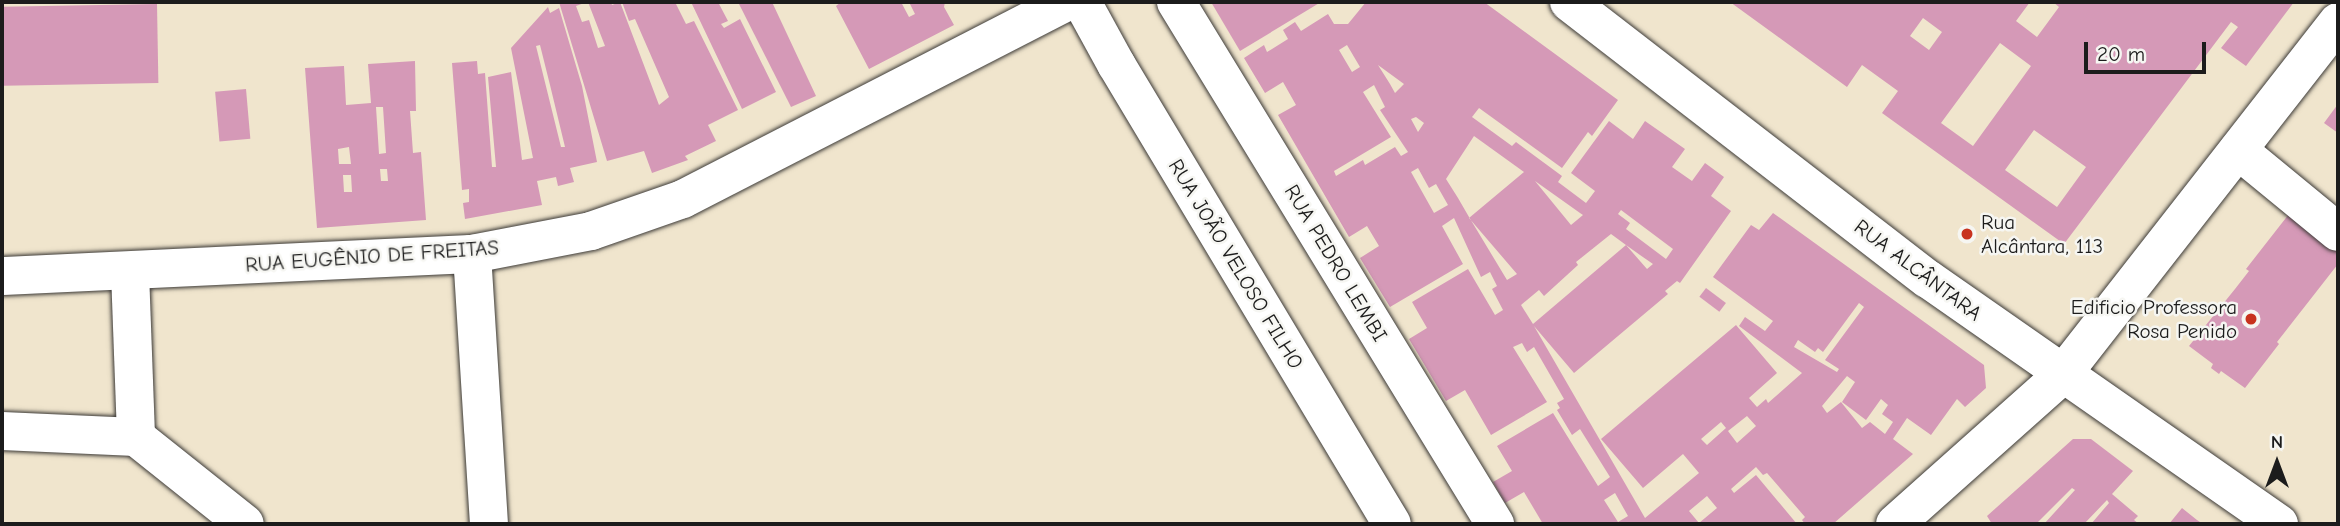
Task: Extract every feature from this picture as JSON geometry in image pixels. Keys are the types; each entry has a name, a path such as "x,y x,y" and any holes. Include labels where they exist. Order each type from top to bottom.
{"street":[{"name":"RUA EUGÊNIO DE FREITAS","path":"2,276 472,254 591,231 683,199 1066,2"},
{"name":"RUA JOÃO VELOSO FILHO","path":"1082,2 1116,64 1392,524"},
{"name":"RUA PEDRO LEMBI","path":"1177,2 1495,524"},
{"name":"RUA ALCÂNTARA","path":"1569,2 1928,279 2279,524"},
{"path":"1895,524 2062,375 2338,22"},
{"path":"2238,150 2338,232"},
{"path":"472,254 489,524"},
{"path":"130,272 136,437"},
{"path":"2,431 136,437 245,524"}],"building":[{"path":"559,2 587,2 576,6 582,22 589,20 598,48 605,46 588,2 611,2 612,5 620,2 659,105 669,97 635,19 629,21 622,2 675,2 686,24 694,21 738,110 708,125 716,141 685,156 688,160 652,173 644,151 607,161"},
{"path":"691,2 718,2 728,21 721,24 724,28 740,19 776,92 742,109"},
{"path":"738,2 772,2 816,96 791,107"},
{"path":"841,2 901,2 909,17 915,14 909,2 945,2 944,7 954,25 869,69 836,6"},
{"path":"1211,2 1321,2 1240,51"},
{"path":"1366,2 1484,2 1618,100 1592,136 1588,132 1562,168 1479,108 1472,117 1512,146 1516,142 1562,176 1558,182 1586,203 1595,191 1571,173 1609,121 1633,139 1645,121 1685,149 1672,167 1692,181 1705,163 1724,177 1711,196 1731,211 1680,283 1677,281 1665,291 1668,294 1574,373 1534,326 1645,518 1699,473 1683,454 1643,488 1601,439 1736,325 1777,373 1749,398 1757,407 1766,399 1768,403 1802,373 1739,326 1745,317 1765,331 1773,321 1713,277 1751,225 1759,230 1773,213 1984,365 1986,388 1965,407 1957,399 1931,435 1907,418 1893,439 1913,454 1833,524 1805,524 1802,520 1805,517 1767,473 1763,475 1756,467 1731,489 1734,493 1756,475 1797,524 1543,524 1524,492 1505,503 1493,482 1512,471 1497,446 1553,413 1598,486 1610,477 1580,429 1572,435 1557,410 1560,408 1557,403 1564,399 1534,347 1527,352 1522,343 1513,347 1547,402 1491,435 1465,390 1446,401 1409,339 1427,328 1412,302 1468,269 1495,315 1503,310 1492,289 1497,286 1490,272 1481,277 1454,218 1442,226 1463,264 1390,307 1360,258 1379,246 1367,226 1349,237 1278,115 1296,105 1283,82 1265,93 1244,58 1264,45 1267,52 1288,39 1283,30 1295,22 1301,31 1328,14 1334,24 1348,24","holes":["1347,45 1360,67 1352,72 1339,50","1378,65 1404,84 1395,93","1374,85 1385,107 1380,110 1408,152 1401,156 1395,147 1365,165 1363,160 1336,176 1334,171 1391,137 1363,92","1416,117 1424,123 1418,132 1411,119","1474,136 1524,172 1469,218 1446,179","1418,168 1429,188 1436,184 1448,205 1434,213 1411,172","1535,181 1583,215 1571,225","1621,210 1673,249 1666,259 1626,229 1630,223 1618,214","1471,220 1517,274 1507,280","1611,234 1626,245 1533,324 1521,305 1539,290 1544,296 1578,265 1576,262","1626,245 1653,264 1647,269","1859,303 1864,307 1825,360 1839,369 1837,372 1794,347 1798,340 1815,352 1818,348 1823,352","1847,376 1855,382 1842,402 1866,420 1881,399 1888,405 1882,414 1893,422 1885,434 1870,422 1862,428 1841,402 1827,413 1822,406","1747,416 1756,426 1737,443 1728,431","1721,422 1726,428 1707,445 1701,439","1615,493 1628,516 1618,522 1604,500","1707,496 1717,508 1699,523 1689,511"]},
{"path":"1730,2 2030,2 2016,21 2037,37 2059,7 2053,2 2294,2 2246,66 2221,48 2238,27 2231,22 2064,244 1882,113 1898,91 1862,65 1847,87","holes":["1923,18 1942,32 1929,50 1910,36","2000,43 2031,66 1973,146 1941,123","2034,130 2086,167 2057,207 2005,170"]},
{"path":"157,4 158,83 3,86 2,7"},
{"path":"548,7 550,13 559,8 582,86 597,162 570,168 574,182 558,186 556,177 537,181 542,205 465,219 463,203 469,202 469,189 462,190 452,63 477,61 478,74 485,73 492,167 496,167 488,77 511,72 522,160 533,158 511,48","holes":["540,45 565,147 561,147 536,46"]},
{"path":"415,61 416,111 410,111 413,153 421,152 426,220 317,228 305,68 344,66 346,105 371,103 368,64","holes":["376,107 383,107 386,153 379,154","349,147 351,164 339,164 338,149","380,169 387,169 388,181 381,181","343,175 351,175 352,192 344,192"]},
{"path":"246,89 250,139 219,142 215,92"},
{"path":"2338,104 2338,133 2324,123"},
{"name":"Edificio Professora Rosa Penido","path":"2292,210 2338,246 2338,264 2245,388 2221,371 2219,374 2211,368 2213,364 2189,346 2249,271 2246,269"},
{"path":"1706,288 1726,303 1719,312 1699,297"},
{"path":"2073,439 2091,439 2133,471 2112,494 2138,516 2134,520 2139,524 2091,524 2109,503 2107,500 2084,524 2044,524 2075,490 2072,488 2036,524 1992,524 1987,516"},
{"path":"2182,508 2197,520 2203,524 2169,524"}],"place":[{"name":"Rua Alcântara, 113","path":"1967,234"},
{"name":"Edificio Professora Rosa Penido","path":"2251,319"}]}
